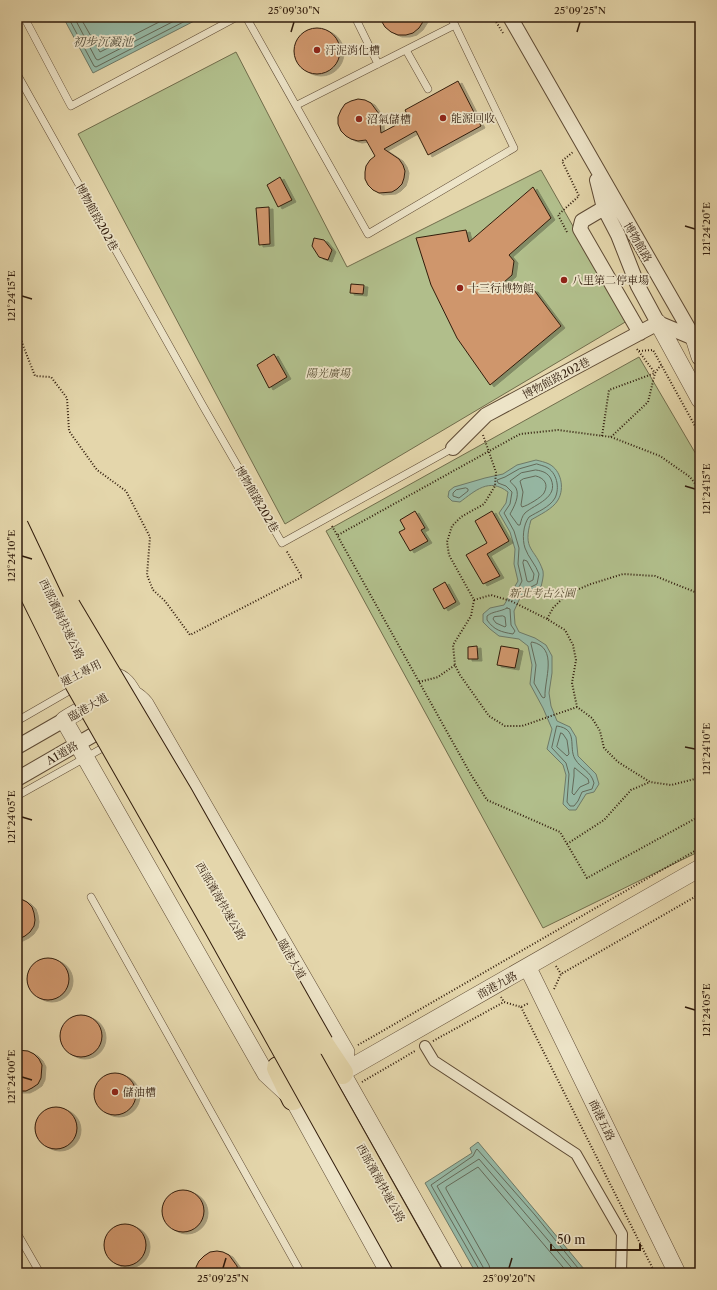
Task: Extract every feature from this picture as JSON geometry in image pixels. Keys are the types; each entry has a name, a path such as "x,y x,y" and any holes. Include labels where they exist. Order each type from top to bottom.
{"highway":[{"path":"17,518 181,794 322,1043 344,1062"},
{"name":"西部濱海快速公路","path":"17,526 84,665 232,919 431,1273"},
{"name":"西部濱海快速公路","path":"17,566 73,678 215,927 408,1273"},
{"path":"17,579 69,700 278,1068 308,1091"}],"street":[{"name":"博物館路","path":"510,17 594,166 697,337"},
{"name":"博物館路","path":"594,166 604,208 618,234 638,286 658,323"},
{"path":"604,208 582,221 580,229 640,333"},
{"path":"658,323 697,337"},
{"path":"658,323 700,400"},
{"name":"博物館路202巷","path":"453,448 486,415 658,323"},
{"path":"673,350 697,337"},
{"path":"697,337 700,357"},
{"name":"臨港大道","path":"389,1273 308,1091 266,1074 64,720 109,694 121,691 132,693 145,704 344,1062 355,1096 455,1273"},
{"path":"96,701 308,1091 416,1273"},
{"path":"17,747 64,720"},
{"name":"A1道路","path":"17,779 82,751 114,735"},
{"name":"商港九路","path":"308,1091 344,1062 528,968 700,868"},
{"name":"商港五路","path":"528,968 677,1273"},
{"path":"425,1046 434,1062 576,1154 622,1234 621,1273"},
{"path":"308,1091 425,1273"}],"lane":[{"path":"24,17 71,106 237,17"},
{"path":"246,17 368,234 514,148 451,17"},
{"path":"356,17 378,64"},
{"path":"296,106 455,25"},
{"path":"406,50 428,89"},
{"name":"博物館路202巷","path":"17,74 203,406 282,543 453,448"},
{"name":"運土專用","path":"17,721 99,674 111,671 116,671 128,677 145,704"},
{"path":"17,796 82,751"},
{"path":"91,897 301,1273"},
{"path":"17,1233 40,1273"}],"path":[{"path":"493,17 505,37"},
{"path":"570,236 558,216 579,196 562,161 574,153 571,149"},
{"path":"17,330 35,376 51,377 67,398 70,431 97,470 126,491 150,537 147,575 153,590 165,601 190,635 302,577 282,543"},
{"path":"611,437 648,402 654,373 639,351 653,350 700,435"},
{"path":"602,436 609,390 654,373"},
{"path":"478,423 490,451 496,472 495,486 484,504 461,517 452,526 447,542 449,555 474,600 471,616 453,645 455,664 460,675 489,716 505,726 522,726 577,707"},
{"path":"338,535 520,434 558,430 611,437 660,456 690,477 700,490"},
{"path":"328,518 470,773 487,800 560,832 587,878 700,816"},
{"path":"547,618 553,608 567,594 591,584 623,574 655,576 700,594"},
{"path":"474,600 491,595 512,601 547,618 565,630 572,645 576,660 572,683 577,707 592,718 600,731 604,748 618,762 650,782 671,785 695,779 700,772"},
{"path":"419,682 438,677 455,664"},
{"path":"567,844 604,820 631,790 650,782"},
{"path":"344,1062 700,848"},
{"path":"555,989 561,974 700,894"},
{"path":"355,1096 362,1081 504,1002 521,1007 655,1273"}],"green space":[{"name":"陽光廣場","path":"236,52 347,267 541,170 627,321 285,524 78,134"},
{"name":"新北考古公園","path":"639,357 700,461 700,851 543,928 326,531"}],"water":[{"name":"初步沉澱池","path":"63,17 202,17 93,73"},
{"path":"536,460 549,464 556,470 561,480 561,490 558,500 553,506 546,512 531,520 528,538 529,543 540,563 543,571 543,577 541,587 520,598 514,611 515,624 519,632 535,638 546,645 552,656 552,673 549,693 551,706 557,721 570,727 576,737 578,756 596,774 599,784 594,792 586,794 576,810 569,810 563,804 566,775 563,765 547,749 552,729 530,684 532,665 528,646 519,639 499,636 483,622 483,614 490,608 504,605 518,581 514,564 515,549 510,532 499,513 506,503 508,492 495,486 488,486 482,487 460,502 452,501 448,497 449,491 454,487 503,474 517,465"},
{"path":"478,1142 586,1273 476,1273 425,1183 472,1153 470,1148"}],"building":[{"name":"汙泥消化槽","path":"379,17 426,17 419,28 413,33 398,35 385,27"},
{"name":"汙泥消化槽","path":"317,28 330,32 336,38 340,51 336,64 330,70 317,74 304,70 298,64 294,51 298,38 304,32"},
{"path":"458,81 481,126 428,155 416,131 384,149 399,159 405,171 404,178 402,184 392,192 379,193 373,190 365,179 365,172 366,166 375,156 366,140 358,141 351,139 341,131 338,124 338,117 345,104 358,99 371,103 379,114 381,133 409,118 405,110"},
{"path":"280,177 292,200 278,207 267,185"},
{"name":"十三行博物館","path":"533,187 551,218 509,255 514,261 512,275 494,291 534,290 561,326 490,385 457,338 431,285 416,238 466,230 469,242"},
{"path":"269,207 270,244 259,245 256,208"},
{"path":"314,238 324,240 332,250 328,260 319,257 312,246"},
{"path":"351,284 364,285 363,294 350,293"},
{"path":"274,354 287,377 269,388 257,365"},
{"path":"415,511 425,528 421,530 428,541 410,551 399,532 405,529 400,520"},
{"path":"492,511 509,541 487,554 500,576 483,584 466,555 487,543 475,521"},
{"path":"445,582 456,602 444,609 433,589"},
{"path":"477,646 478,659 468,659 468,647"},
{"path":"501,646 519,649 515,668 497,665"},
{"path":"17,897 27,902 32,907 35,920 34,926 30,932 17,940"},
{"path":"48,958 63,964 69,979 63,994 48,1000 33,994 27,979 33,964"},
{"path":"81,1015 96,1021 102,1036 96,1051 81,1057 66,1051 60,1036 66,1021"},
{"path":"17,1050 28,1051 34,1054 42,1065 41,1078 38,1084 26,1091 17,1091"},
{"name":"儲油槽","path":"115,1073 130,1079 136,1094 130,1109 115,1115 100,1109 94,1094 100,1079"},
{"path":"56,1107 71,1113 77,1128 71,1143 56,1149 41,1143 35,1128 41,1113"},
{"path":"183,1190 198,1196 204,1211 198,1226 183,1232 168,1226 162,1211 168,1196"},
{"path":"125,1224 140,1230 146,1245 140,1260 125,1266 110,1260 104,1245 110,1230"},
{"path":"217,1251 229,1255 237,1266 238,1273 196,1273 196,1267 199,1261 210,1252"}],"place":[{"name":"汙泥消化槽","path":"317,50"},
{"name":"能源回收","path":"443,118"},
{"name":"沼氣儲槽","path":"359,119"},
{"name":"八里第二停車場","path":"564,280"},
{"name":"十三行博物館","path":"460,288"},
{"name":"儲油槽","path":"115,1092"}]}
